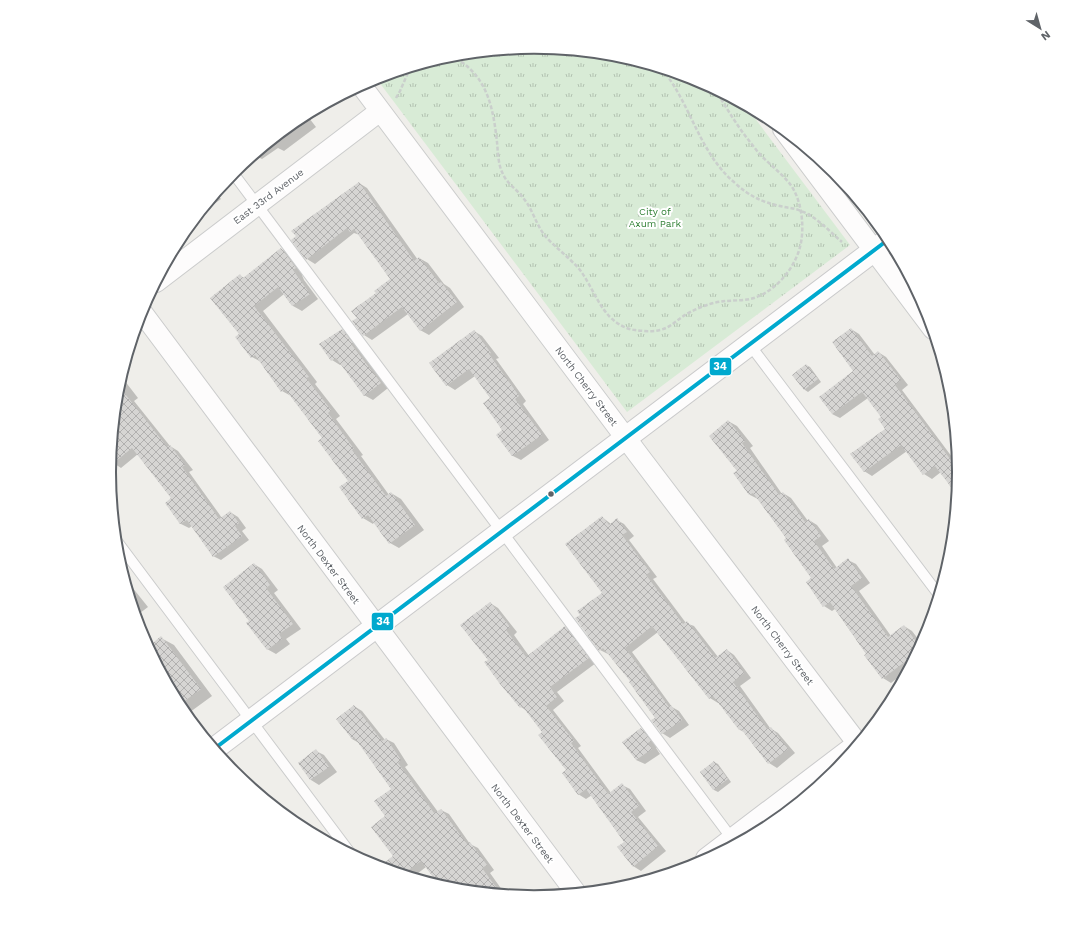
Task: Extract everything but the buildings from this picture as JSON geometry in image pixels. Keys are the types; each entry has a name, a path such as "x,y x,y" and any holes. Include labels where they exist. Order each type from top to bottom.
{"street":[{"name":"North Cherry Street","path":"365,90 854,741"},
{"name":"East 33rd Avenue","path":"166,275 380,111"},
{"path":"803,152 882,245 913,296"},
{"path":"218,746 882,245"},
{"name":"North Dexter Street","path":"146,318 572,888"},
{"path":"736,838 837,761"}],"lane":[{"path":"237,177 733,840"},
{"path":"750,345 935,590"},
{"path":"123,550 344,844"}],"path":[{"path":"460,61 470,68 483,86 494,119 500,167 503,175 510,185 525,199 538,226 546,237 576,266 585,277 610,317 621,326 645,331 660,330 670,326 692,311 702,307 723,301 745,300 759,296 771,288 790,270 800,246 802,231 797,198 790,185 755,149 743,134 720,98"},
{"path":"380,111 396,98 408,74"},
{"path":"667,76 678,92 703,142 721,170 734,183 754,198 764,202 800,210 813,217 846,246"}],"green space":[{"name":"City of Axum Park","path":"507,55 561,55 616,62 668,76 719,97 754,116 850,245 627,412 380,84 426,68 452,62"}],"transit line":[{"name":"34","path":"218,746 884,243"}]}
